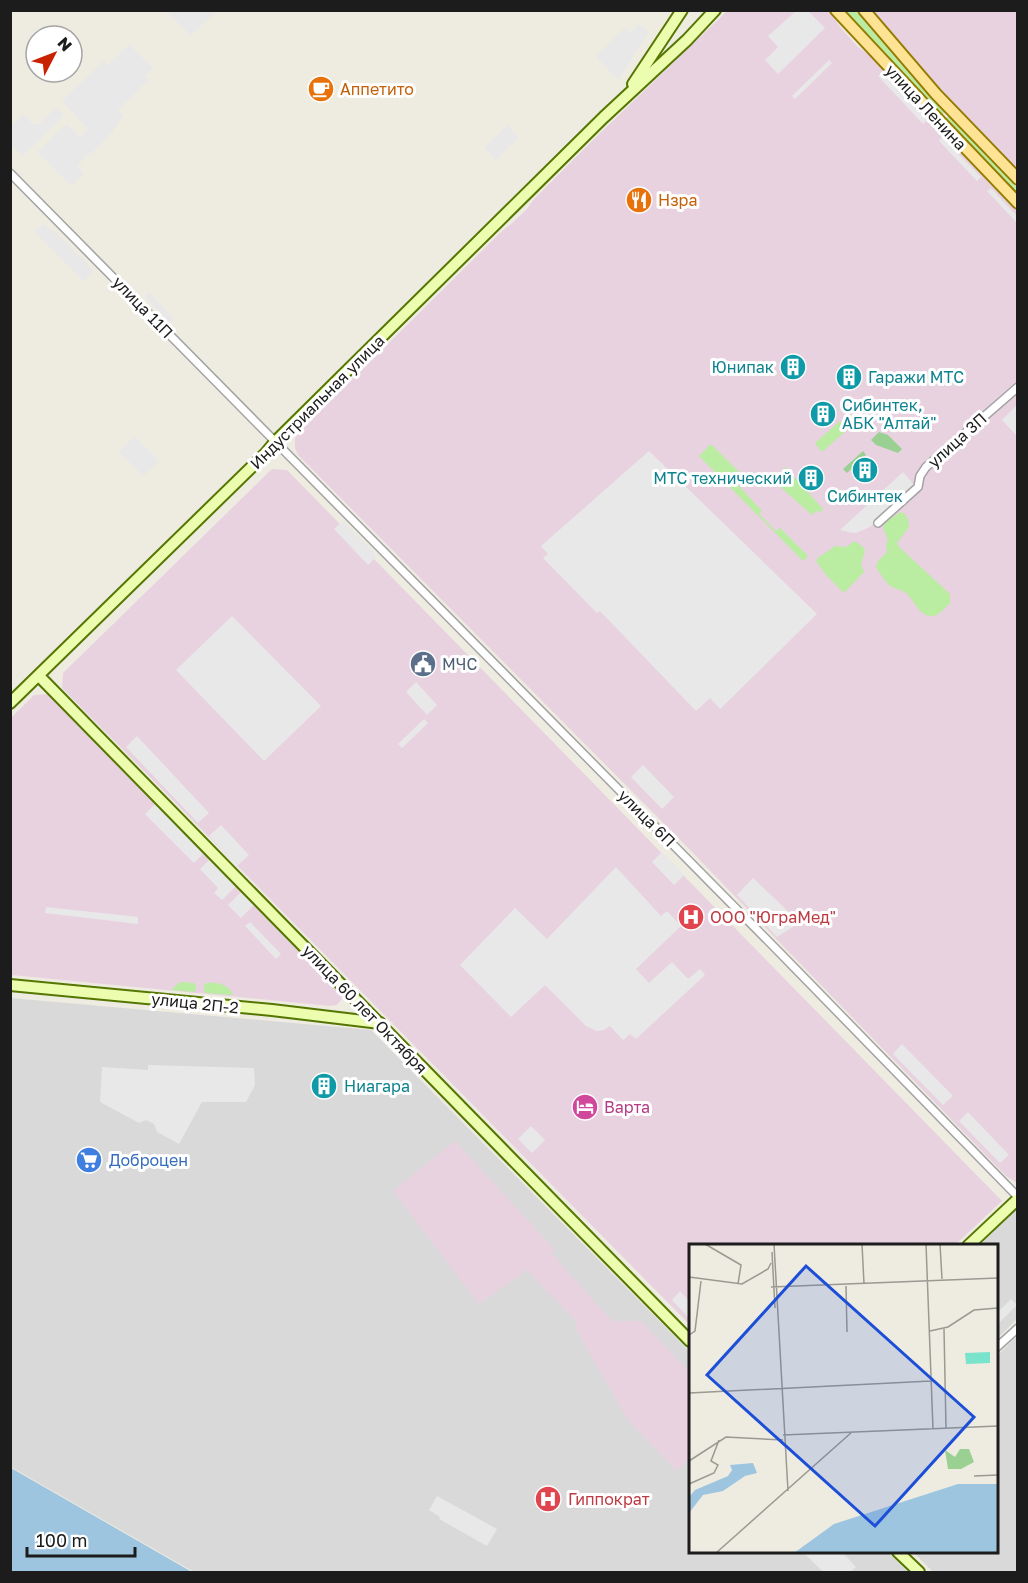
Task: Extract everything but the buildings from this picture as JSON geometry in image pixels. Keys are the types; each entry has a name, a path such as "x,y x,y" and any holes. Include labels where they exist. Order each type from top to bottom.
{"main road":[{"name":"Индустриальная улица","path":"622,99 682,10"},
{"name":"Индустриальная улица","path":"12,698 39,676 622,99 687,40 715,10"},
{"name":"улица Ленина","path":"836,10 1017,202"},
{"name":"улица Ленина","path":"864,10 936,94 1017,179"},
{"name":"улица 60 лет Октября","path":"39,676 689,1340"},
{"name":"улица 2П-2","path":"10,985 272,1010 380,1023"},
{"path":"969,1244 1017,1198"},
{"path":"900,1553 919,1572"}],"street":[{"name":"улица 11П","path":"10,172 276,441"},
{"name":"улица 3П","path":"878,523 918,487 920,476 926,467 1017,387"},
{"name":"улица 6П","path":"276,441 1017,1198"},
{"path":"998,1346 1017,1328"}],"shaded area":[{"path":"166,11 218,11 190,35"},
{"path":"727,11 829,11 857,46 873,58 1017,211 1017,1183 1006,1176 691,851 298,455 295,448 295,438 303,428 526,210 534,199 594,139"},
{"path":"796,11 808,11 825,28 778,74 765,60 778,47 768,36"},
{"path":"871,11 1017,11 1017,171 929,78 921,66"},
{"path":"639,24 649,32 618,80 596,56 625,28 630,33"},
{"path":"129,44 153,68 145,76 148,80 118,110 123,116 112,132 91,154 88,153 77,167 84,173 71,186 38,152 67,124 80,138 88,129 62,101 80,84 84,84 84,80 104,61 108,65"},
{"path":"829,60 832,63 795,99 792,96"},
{"path":"882,72 927,120 923,124 878,76"},
{"path":"56,107 64,115 22,156 11,144 11,126 23,114 33,124 39,124"},
{"path":"508,125 519,138 495,160 484,147"},
{"path":"942,137 981,177 977,181 939,141"},
{"path":"991,188 1017,216 1017,223 987,191"},
{"path":"43,224 58,234 94,271 83,281 35,232"},
{"path":"149,292 174,319 170,323 145,297"},
{"path":"1017,405 1017,436 1002,420"},
{"path":"134,436 159,461 143,476 119,451"},
{"path":"649,451 817,614 720,709 710,698 696,711 600,611 597,613 543,558 548,554 541,546"},
{"path":"272,469 287,470 1002,1201 956,1244 689,1244 689,1324 62,688 63,673"},
{"path":"903,472 914,485 870,527 856,533 840,530"},
{"path":"343,521 377,556 368,565 334,529"},
{"path":"232,616 321,706 264,761 176,670"},
{"path":"416,682 437,705 427,715 406,692"},
{"path":"49,694 339,988 342,995 337,1005 11,975 11,718 34,695"},
{"path":"424,719 428,723 402,748 398,744"},
{"path":"137,736 209,813 198,823 126,747"},
{"path":"643,765 674,797 662,809 631,777"},
{"path":"155,804 203,854 194,863 145,814"},
{"path":"221,825 249,855 237,866 209,836"},
{"path":"662,852 684,875 674,885 652,862"},
{"path":"210,859 236,886 222,900 214,893 218,888 200,869"},
{"path":"616,867 661,916 667,911 681,926 636,969 649,983 672,962 688,979 700,969 705,975 636,1039 630,1034 623,1040 610,1026 597,1031 586,1026 545,985 511,1017 460,965 515,908 547,939"},
{"path":"753,878 795,918 793,927 777,937 737,895"},
{"path":"241,892 254,905 241,918 228,905"},
{"path":"46,907 138,917 138,924 45,913"},
{"path":"250,922 281,954 276,959 245,926"},
{"path":"11,998 371,1030 689,1351 689,1553 889,1553 908,1572 194,1572 11,1467"},
{"path":"902,1044 953,1096 943,1105 893,1054"},
{"path":"148,1065 254,1068 255,1085 246,1102 202,1102 179,1144 157,1132 154,1124 146,1120 139,1123 100,1102 102,1067 148,1070"},
{"path":"968,1112 1009,1155 1000,1163 959,1121"},
{"path":"531,1126 545,1140 532,1153 518,1139"},
{"path":"455,1141 555,1250 551,1253 612,1321 641,1321 689,1371 689,1459 677,1471 628,1420 576,1329 576,1321 527,1270 479,1304 393,1191"},
{"path":"1017,1208 1017,1319 998,1338 998,1244 981,1244"},
{"path":"680,1291 689,1301 689,1318 672,1300"},
{"path":"1011,1299 1017,1305 998,1324 998,1312"},
{"path":"1017,1336 1017,1572 933,1572 914,1553 998,1553 998,1355"},
{"path":"437,1496 497,1529 487,1546 439,1519 440,1517 429,1510"},
{"path":"804,1553 843,1553 856,1567 850,1572 823,1572"}],"green space":[{"path":"845,11 856,11 945,112 942,115"},
{"path":"949,116 1017,188 1017,194 945,119"},
{"path":"840,421 848,429 822,452 815,443"},
{"path":"879,432 888,435 902,449 898,453 876,445 871,440"},
{"path":"711,444 745,478 738,485 762,511 759,514 776,531 780,528 808,556 803,561 699,456"},
{"path":"863,451 866,455 847,473 843,469"},
{"path":"785,467 823,509 820,512 816,511 812,515 776,483"},
{"path":"900,512 906,516 909,527 897,543 899,547 950,594 950,603 934,616 923,614 907,594 889,585 876,567 878,561 887,552 888,540 883,527"},
{"path":"855,541 865,551 861,564 864,572 843,592 816,561 835,546 846,547"},
{"path":"180,982 194,983 196,990 193,992 171,990"},
{"path":"207,983 222,984 233,994 206,993 204,985"}],"water":[{"path":"11,1468 192,1572 11,1572"}],"place":[{"name":"Аппетито","path":"321,89"},
{"name":"Нзра","path":"639,200"},
{"name":"Юнипак","path":"793,367"},
{"name":"Гаражи МТС","path":"849,377"},
{"name":"Сибинтек, АБК \"Алтай\"","path":"823,414"},
{"name":"Сибинтек","path":"865,470"},
{"name":"МТС технический","path":"811,478"},
{"name":"МЧС","path":"423,664"},
{"name":"ООО \"ЮграМед\"","path":"691,917"},
{"name":"Ниагара","path":"324,1086"},
{"name":"Варта","path":"585,1107"},
{"name":"Доброцен","path":"89,1160"},
{"name":"Гиппократ","path":"548,1499"}]}
